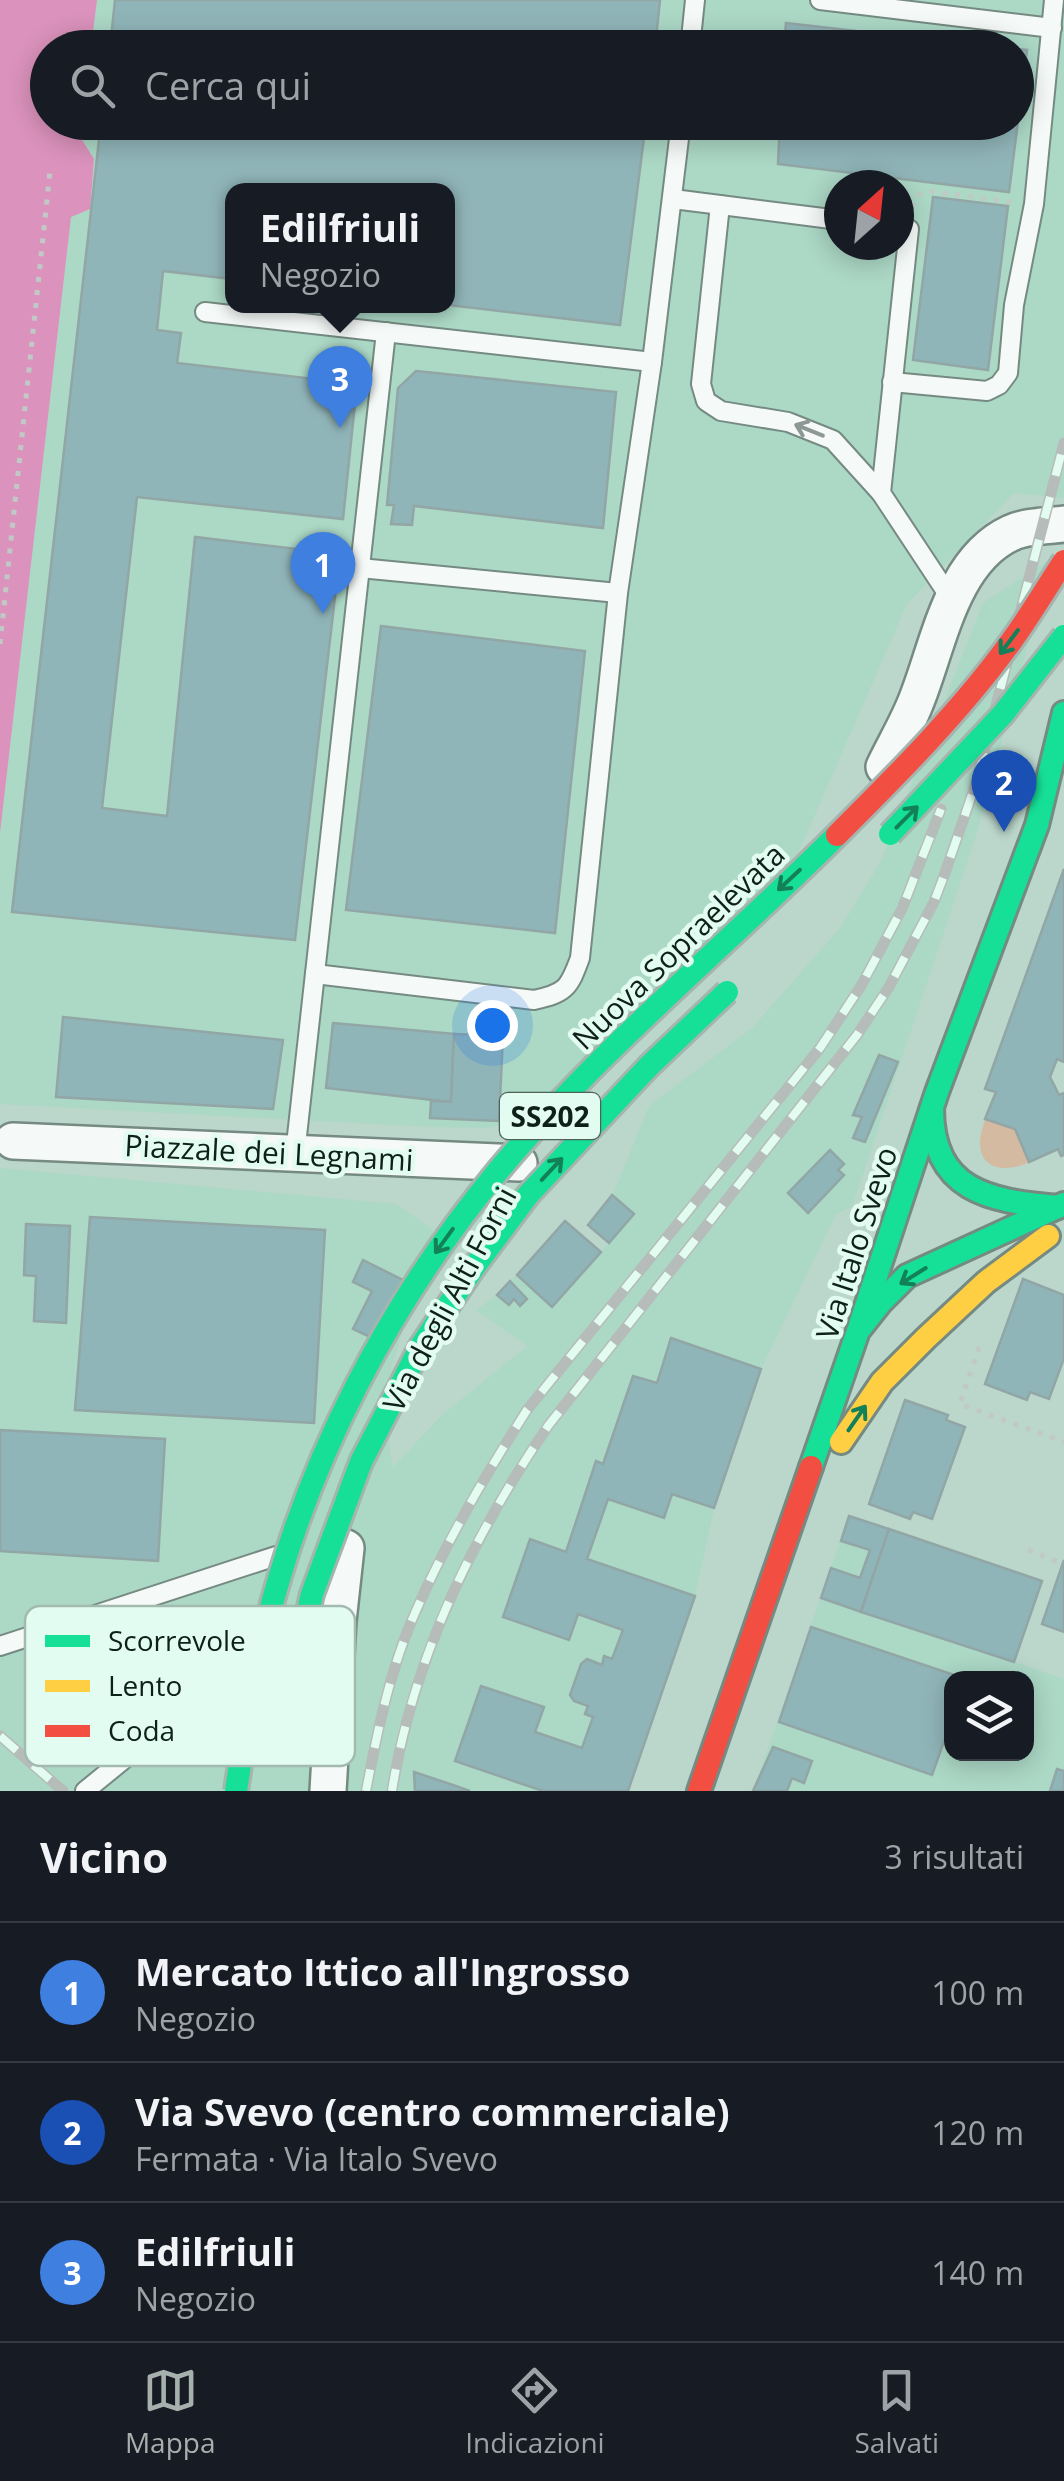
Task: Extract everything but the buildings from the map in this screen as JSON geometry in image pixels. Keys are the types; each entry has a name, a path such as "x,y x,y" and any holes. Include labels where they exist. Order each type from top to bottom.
{"main road":[{"name":"Nuova Sopraelevata","path":"271,1606 327,1445 386,1331 438,1248 499,1170 620,1040 856,817 932,736 1013,638 1064,561"},
{"path":"879,845 962,762 1047,662 1064,636"},
{"name":"Via Italo Svevo","path":"699,1791 932,1108 1037,825 1064,712"},
{"name":"SS202","path":"309,1606 361,1462 421,1346 474,1266 528,1195 649,1066 749,971"},
{"path":"932,1108 933,1137 940,1156 970,1188 1008,1202 1062,1212"},
{"path":"915,1158 916,1194 922,1207"},
{"path":"858,1331 907,1276 953,1245 1062,1212"},
{"path":"802,1498 882,1382 944,1320 1020,1257 1062,1212"},
{"path":"953,1245 992,1263 1020,1257"},
{"name":"Nuova Sopraelevata","path":"236,1791 240,1766"},
{"name":"SS202","path":"275,1778 277,1766"}],"street":[{"name":"Via degli Alti Forni","path":"340,1606 348,1532 384,1416 415,1348 507,1186 525,1164 833,866 914,706 951,600 973,564 1013,531 1064,524"},
{"name":"Piazzale dei Legnami","path":"14,1141 525,1164"},
{"name":"Via degli Alti Forni","path":"328,1791 329,1766"}],"lane":[{"path":"692,30 694,0"},
{"path":"820,0 1052,28"},
{"path":"892,382 987,391 1000,386 1008,373 1014,305 1034,204 1054,0"},
{"path":"315,974 534,1000 557,995 572,980 580,958 618,593 680,140"},
{"path":"673,199 824,218"},
{"path":"720,205 701,384 706,401 721,411 788,422 833,440 881,493 951,600"},
{"path":"881,493 902,260"},
{"path":"205,312 652,362"},
{"path":"295,1154 386,332"},
{"path":"360,568 618,593"},
{"path":"122,1606 348,1532"},
{"path":"0,1646 25,1637"},
{"path":"85,1791 116,1766"}],"path":[{"path":"0,644 50,171"},
{"path":"914,201 928,191 1034,204"},
{"path":"981,1343 960,1404 1064,1442"},
{"path":"1028,1550 1062,1564"}],"shaded area":[{"path":"0,0 97,0 93,30 30,30 30,140 82,140 94,159 90,209 71,217 0,833"},
{"path":"97,0 1064,0 1064,498 1014,493 907,604 799,851 535,1116 488,1128 431,1127 0,1104 0,833 71,217 90,209 94,159 83,140 1034,140 1034,30 93,30"},
{"path":"1051,559 976,836 852,1207 836,1214 761,1369 714,1508 695,1596 628,1791 0,1791 0,1168 396,1204 433,1230 381,1403 393,1467 442,1415 527,1346 476,1310 517,1275 565,1221 601,1252 609,1243 588,1225 613,1195 649,1106 752,1028 841,927 881,861 983,603"},
{"path":"985,1119 1015,1129 1029,1162 1005,1168 985,1160 980,1143"},
{"path":"849,1516 1042,1581 1015,1662 1064,1679 1064,1791 753,1791"}],"railway":[{"path":"392,1791 415,1693 431,1646 471,1555 521,1468 548,1426 857,1035 889,987 934,902 976,783 1064,443"},
{"path":"366,1791 384,1704 404,1641 437,1566 480,1487 527,1410 820,1048 861,986 902,909 941,809"},
{"path":"0,1736 25,1758"},
{"path":"34,1766 63,1791"}],"traffic: fast":[{"path":"890,834 1003,714 1064,636"},
{"path":"860,1325 937,1092 1037,825 1064,713"},
{"path":"272,1606 304,1504 356,1386 422,1274 458,1222 498,1171 578,1083 837,835"},
{"path":"309,1606 361,1462 421,1346 474,1267 528,1195 649,1066 727,992"},
{"path":"932,1108 942,1158 969,1186 1009,1201 1058,1207"},
{"path":"811,1467 858,1331 881,1302 907,1276 1064,1204"},
{"path":"236,1791 240,1766"}],"traffic: slow":[{"path":"841,1442 882,1382 926,1338 986,1282 1048,1236"}],"traffic: jam":[{"path":"837,835 973,691 1020,630 1064,561"},
{"path":"699,1791 811,1467"}],"place":[{"name":"Edilfriuli","path":"340,428"},
{"name":"Mercato Ittico all'Ingrosso","path":"323,614"},
{"name":"Via Svevo (centro commerciale)","path":"1004,832"}]}
